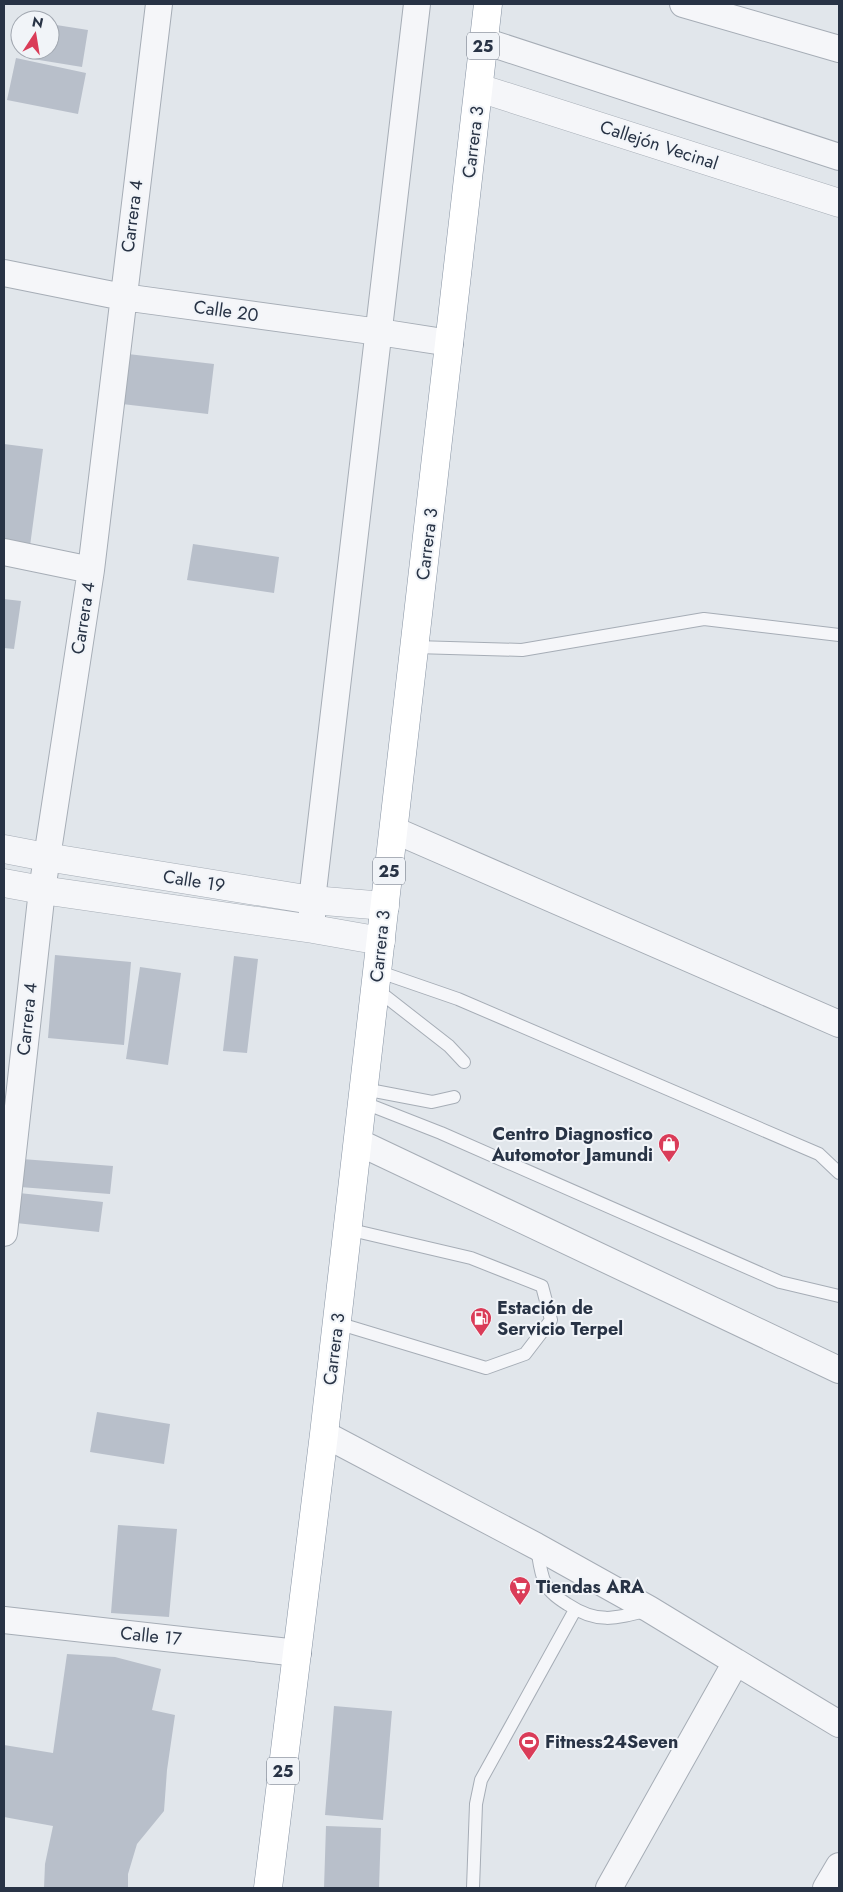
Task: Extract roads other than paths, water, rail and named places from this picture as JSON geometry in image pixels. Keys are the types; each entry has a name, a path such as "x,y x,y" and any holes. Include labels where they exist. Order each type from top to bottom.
{"highway":[{"name":"Carrera 3","path":"268,1888 337,1323 488,4"}],"street":[{"name":"Carrera 4","path":"4,1232 8,1152 46,857 91,570 159,4"},
{"path":"313,928 312,900 417,4"},
{"path":"683,4 839,49"},
{"path":"484,41 839,156"},
{"name":"Callejón Vecinal","path":"479,88 839,203"},
{"name":"Calle 20","path":"4,273 123,297 450,343"},
{"path":"4,552 91,570"},
{"path":"394,830 839,1024"},
{"name":"Calle 19","path":"4,849 312,900 385,906"},
{"name":"Calle 19","path":"4,883 313,928 381,941"},
{"path":"358,1142 839,1370"},
{"path":"324,1434 536,1546 648,1609 839,1724"},
{"name":"Calle 17","path":"4,1620 298,1653"},
{"path":"609,1888 736,1662"},
{"path":"826,1888 839,1866"}],"lane":[{"path":"415,646 522,650 704,619 839,635"},
{"path":"376,980 464,1062"},
{"path":"376,980 458,999 819,1154 839,1173"},
{"path":"363,1096 432,1102 454,1097"},
{"path":"363,1096 441,1133 780,1282 839,1296"},
{"path":"337,1323 486,1368 525,1354 551,1320 542,1286 471,1258 347,1229"},
{"path":"536,1546 545,1584 558,1598 575,1610 596,1619 616,1619 648,1609"},
{"path":"473,1888 476,1804 481,1780 575,1610"}],"place":[{"name":"Centro Diagnostico Automotor Jamundi","path":"669,1163"},
{"name":"Estación de Servicio Terpel","path":"481,1337"},
{"name":"Tiendas ARA","path":"520,1606"},
{"name":"Fitness24Seven","path":"529,1761"}]}
